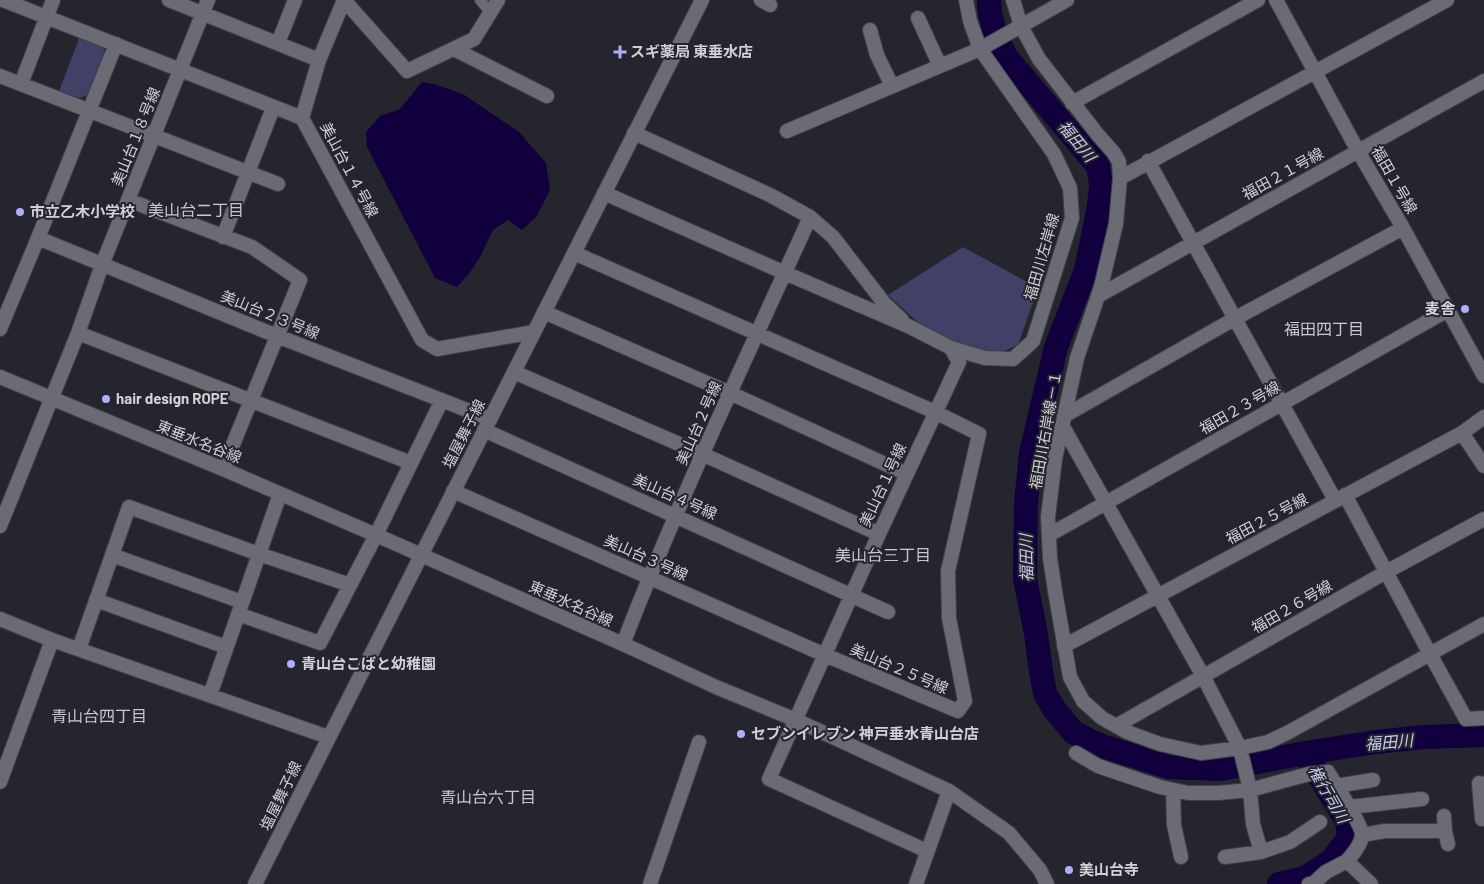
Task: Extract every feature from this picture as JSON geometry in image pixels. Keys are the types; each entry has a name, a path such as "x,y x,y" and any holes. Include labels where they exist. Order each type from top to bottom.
{"street":[{"name":"美山台１４号線","path":"3,0 302,118 422,340 437,349 534,332"},
{"path":"21,84 53,0"},
{"path":"169,0 205,7 278,43 319,60"},
{"path":"278,43 294,0"},
{"path":"302,118 319,60 344,0 407,71 474,39 494,6 480,0"},
{"name":"塩屋舞子線","path":"255,884 702,0"},
{"name":"福田川左岸線","path":"908,326 951,348 984,358 1013,359 1033,341 1072,218 1070,188 1054,154 980,49 970,21 966,0"},
{"name":"福田川右岸線－１","path":"1013,0 1021,26 1039,59 1072,103 1114,152 1118,162 1120,178 1116,224 1098,296 1076,358 1055,459 1048,517 1052,575 1064,646 1070,677 1083,701 1102,718 1116,726 1160,744 1201,753 1240,748 1268,742 1287,733 1484,624"},
{"path":"787,131 980,49 1067,0"},
{"path":"1072,103 1258,0"},
{"name":"福田１号線","path":"1276,0 1484,376"},
{"path":"1120,178 1148,161 1447,0"},
{"name":"美山台１８号線","path":"0,526 50,398 78,333 102,264 205,7"},
{"path":"918,18 940,66"},
{"path":"870,30 877,55 892,86"},
{"path":"0,329 116,44"},
{"path":"454,49 547,96"},
{"path":"0,76 278,184"},
{"name":"福田２１号線","path":"1098,296 1484,82"},
{"path":"222,237 274,108"},
{"path":"634,133 770,195 810,218 833,237 884,303 908,326"},
{"path":"1148,161 1281,403 1386,572 1466,718 1484,718"},
{"path":"604,193 908,326"},
{"path":"128,200 252,247 300,280 223,469"},
{"name":"美山台２号線","path":"623,644 649,577 702,454 810,218"},
{"path":"1260,852 1253,824 1250,790 1240,748 1203,676 1106,503 1063,420 1234,319 1403,228"},
{"name":"美山台２３号線","path":"38,238 277,336 442,400 487,425"},
{"path":"574,253 935,412"},
{"name":"福田２３号線","path":"1049,535 1448,310"},
{"path":"544,312 730,393 907,474"},
{"path":"78,333 411,463"},
{"name":"美山台１号線","path":"927,851 769,779 959,362 951,348"},
{"path":"514,372 879,534"},
{"name":"東垂水名谷線","path":"0,377 223,469 376,535 716,687 796,720 949,791 1009,833 1040,870 1048,884"},
{"path":"112,555 320,643 376,535 442,400"},
{"name":"美山台２５号線","path":"824,655 958,711 965,701 950,618 948,571 979,434 935,412"},
{"name":"福田２５号線","path":"1064,646 1462,433 1484,417"},
{"name":"美山台４号線","path":"487,425 676,516 888,612"},
{"path":"1462,433 1484,466"},
{"name":"美山台３号線","path":"453,491 824,655"},
{"path":"210,695 280,494"},
{"path":"79,649 129,507 350,585"},
{"name":"福田２６号線","path":"1116,726 1386,572 1484,519"},
{"path":"96,600 226,647"},
{"path":"0,619 52,640 328,737"},
{"path":"0,782 52,640"},
{"path":"650,884 699,742"},
{"path":"1076,753 1098,766 1172,790 1188,793 1250,790 1315,773 1328,772 1359,824 1362,835 1356,850 1347,861 1309,884"},
{"path":"1336,786 1373,780"},
{"path":"1484,784 1479,783 1482,819 1484,819"},
{"path":"1172,790 1174,825 1181,857"},
{"path":"916,884 949,791"},
{"path":"1349,807 1422,799"},
{"path":"1362,835 1385,832 1447,838 1444,816"},
{"path":"1226,857 1260,852 1290,842 1320,822"},
{"path":"1347,861 1371,884"}],"shaded area":[{"path":"80,36 103,46 105,53 88,95 79,98 59,91"},
{"path":"422,82 463,94 519,132 546,163 550,190 536,217 522,230 508,220 493,230 480,257 457,287 435,278 367,147 366,132 380,116 400,109"},
{"path":"963,247 1038,288 1018,345 997,354 964,346 923,327 888,295"}],"waterway":[{"name":"福田川","path":"989,0 996,37 1007,58 1098,166 1101,184 1099,206 1086,270 1056,347 1031,453 1026,503 1025,579 1045,693 1054,709 1073,732 1096,744 1169,767 1220,769 1376,742 1424,737 1484,735"},
{"name":"権行司川","path":"1279,884 1305,878 1331,861 1349,838 1347,821 1305,753"}],"place":[{"name":"スギ薬局 東垂水店","path":"620,52"},
{"name":"市立乙木小学校","path":"20,212"},
{"name":"麦舎","path":"1465,309"},
{"name":"hair design ROPE","path":"106,399"},
{"name":"青山台こばと幼稚園","path":"291,664"},
{"name":"セブンイレブン 神戸垂水青山台店","path":"741,734"},
{"name":"美山台寺","path":"1069,870"}],"district":[{"name":"美山台二丁目","path":"196,210"},
{"name":"福田四丁目","path":"1324,329"},
{"name":"美山台三丁目","path":"883,555"},
{"name":"青山台四丁目","path":"99,716"},
{"name":"青山台六丁目","path":"488,797"}]}
